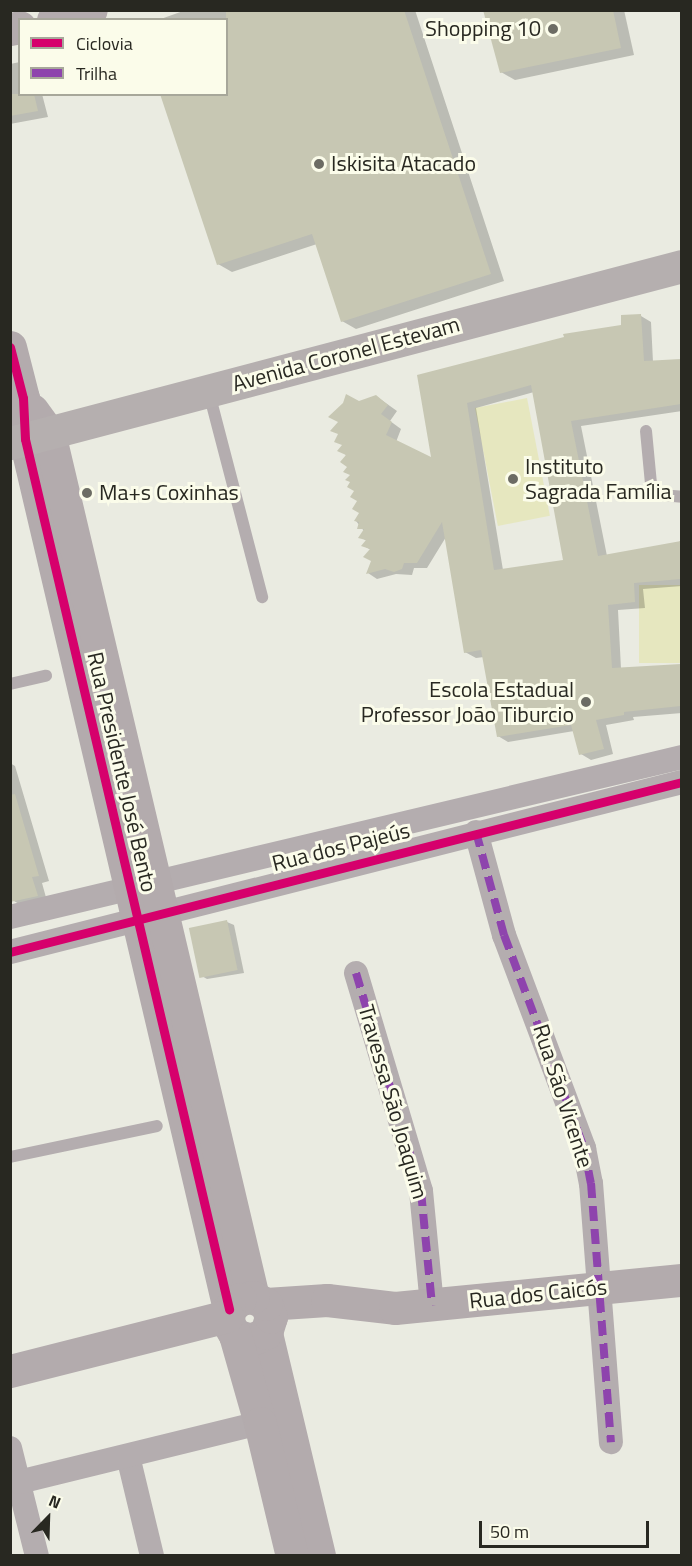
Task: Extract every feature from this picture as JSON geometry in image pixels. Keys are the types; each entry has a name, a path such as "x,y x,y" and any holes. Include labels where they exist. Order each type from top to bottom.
{"main road":[{"name":"Avenida Coronel Estevam","path":"28,438 681,266"}],"street":[{"path":"61,18 91,10"},
{"name":"Rua Presidente José Bento","path":"10,347 23,398 28,438 86,649 145,901 295,1512 292,1556"},
{"name":"Rua dos Pajeús","path":"10,952 145,901 681,757"},
{"name":"Rua dos Pajeús","path":"10,917 145,901 476,832 681,782"},
{"name":"Rua São Vicente","path":"476,832 504,936 584,1148 591,1183 611,1442"},
{"name":"Travessa São Joaquim","path":"356,973 421,1191 432,1305"},
{"name":"Rua dos Caicós","path":"10,1371 117,1346 160,1330 247,1319 359,1319 395,1308 681,1280"},
{"name":"Rua Presidente José Bento","path":"247,1319 260,1423 295,1512 319,1556"},
{"path":"19,1482 260,1423"},
{"path":"10,1448 37,1556"},
{"path":"128,1456 152,1556"}],"lane":[{"path":"209,392 262,597"},
{"path":"645,431 651,484 661,495 681,497"},
{"path":"10,684 46,676"},
{"path":"10,1156 157,1126"}],"green space":[{"path":"527,398 550,516 498,526 475,408"},
{"path":"639,585 681,585 681,663 639,663"}],"building":[{"name":"Iskisita Atacado","path":"226,10 404,10 491,274 341,322 312,234 217,265 161,96 228,96 228,18 226,18"},
{"name":"Shopping 10","path":"483,10 613,10 621,48 500,73"},
{"path":"10,94 34,96 38,111 10,116"},
{"path":"641,314 644,361 681,359 681,404 571,421 598,556 681,541 681,579 634,583 635,602 608,605 612,668 681,664 681,706 624,712 624,715 596,720 604,749 579,755 571,725 497,737 481,650 464,653 442,522 417,563 404,563 402,569 394,572 385,569 366,574 371,561 363,557 370,549 361,546 366,540 358,538 364,529 357,529 359,522 354,521 359,513 352,509 357,501 350,497 354,491 347,487 350,482 345,480 350,475 343,472 347,467 340,462 346,455 337,451 342,445 334,442 338,434 330,431 338,422 328,417 343,403 346,394 359,401 376,395 388,405 381,414 392,422 386,435 431,457 417,375 564,337 563,334 621,325 621,315","holes":["531,385 563,560 494,570 467,403"]},
{"path":"15,794 39,876 32,877 38,896 10,902 10,795"},
{"path":"227,920 238,970 199,978 189,928"}],"marked path":[{"path":"476,832 504,935 584,1148 591,1183 611,1442"},
{"path":"356,973 421,1191 432,1305"}],"cycle path":[{"path":"10,347 23,398 25,439 229,1309"},
{"path":"10,952 682,782"}],"place":[{"name":"Shopping 10","path":"553,29"},
{"name":"Iskisita Atacado","path":"319,164"},
{"name":"Instituto Sagrada Família","path":"513,479"},
{"name":"Ma+s Coxinhas","path":"87,493"},
{"name":"Escola Estadual Professor João Tiburcio","path":"586,702"}]}
